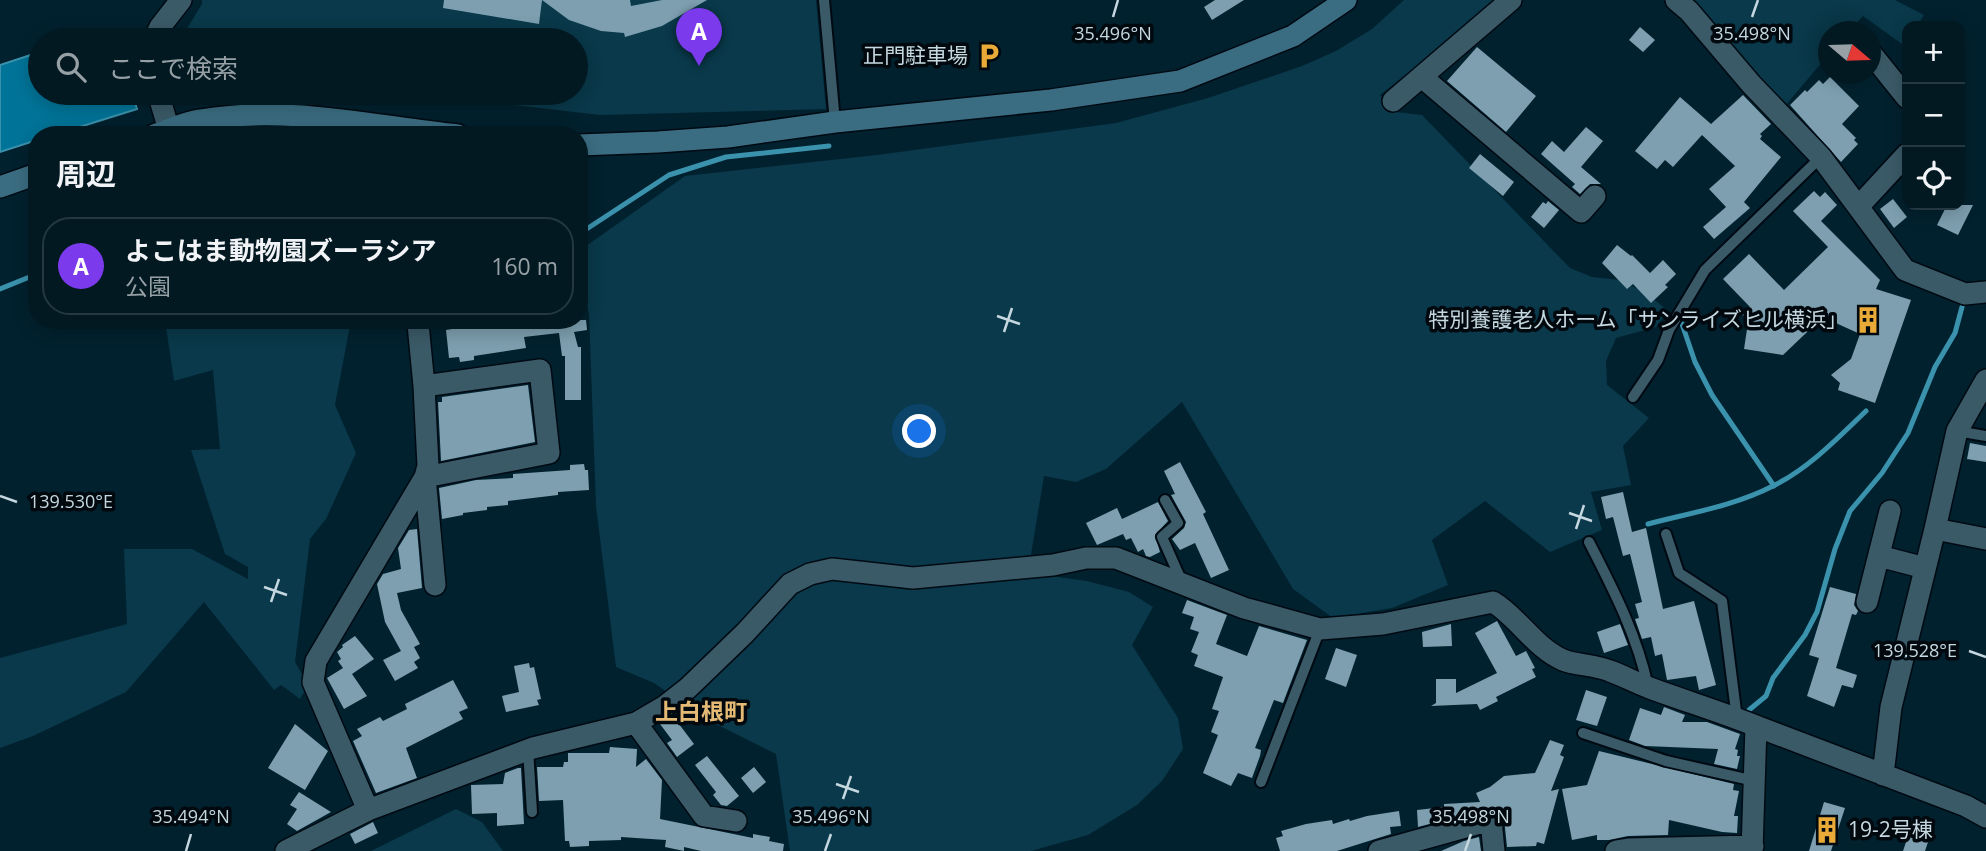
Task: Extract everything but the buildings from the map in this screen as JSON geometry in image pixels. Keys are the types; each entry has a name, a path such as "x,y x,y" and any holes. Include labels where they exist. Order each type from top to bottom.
{"street":[{"path":"160,28 181,0"},
{"path":"588,145 728,137 835,122 1051,100 1180,81 1293,36 1346,0"},
{"path":"1393,101 1511,0"},
{"path":"1676,0 1821,157 1905,270 1965,294 1986,292"},
{"path":"1881,57 1902,90"},
{"path":"1423,78 1581,212 1595,196"},
{"path":"159,105 161,126"},
{"path":"180,126 198,120 261,113 341,118 396,126"},
{"path":"1859,206 1902,159"},
{"path":"0,187 28,177"},
{"path":"368,810 313,682 314,672 316,661 425,477 428,466 418,329"},
{"path":"424,386 540,370 549,453 425,477"},
{"path":"1883,775 1891,706 1957,431 1986,380"},
{"path":"425,477 435,585"},
{"path":"1867,602 1890,511"},
{"path":"1935,528 1986,539"},
{"path":"1879,556 1925,568"},
{"path":"286,851 368,810 528,750 636,723 688,688 745,633 790,584 810,574 832,569 913,578 1053,565 1086,558 1116,558 1244,608 1320,629 1383,624 1493,601 1507,610 1513,620 1531,636 1563,660 1590,664 1747,722 1966,806 1986,817"},
{"path":"1616,851 1752,848 1755,781 1747,722"},
{"path":"636,723 704,816 736,821"},
{"path":"1380,851 1491,820 1494,851"}],"lane":[{"path":"824,0 835,122"},
{"path":"1633,397 1658,360 1669,330 1705,270 1821,157"},
{"path":"1957,431 1986,436"},
{"path":"1165,500 1178,523 1161,537 1181,582"},
{"path":"1666,534 1679,573 1722,601 1747,722"},
{"path":"1589,542 1623,610 1642,660 1648,687"},
{"path":"1261,782 1320,629"},
{"path":"1583,733 1666,761 1755,781"},
{"path":"528,750 532,812"}],"shaded area":[{"path":"202,0 816,0 826,109 600,115 514,105 588,105 588,28 187,28"},
{"path":"1404,0 1501,0 1380,95 1396,112 1422,115 1570,268 1592,277 1621,280 1649,295 1668,311 1656,327 1616,338 1606,361 1607,385 1649,418 1623,446 1631,485 1591,492 1602,530 1550,552 1485,501 1432,540 1448,585 1392,608 1333,618 1293,589 1182,402 1106,469 1076,482 1044,476 1028,573 1087,581 1129,592 1153,607 1132,645 1178,718 1183,749 1162,781 1137,805 1088,835 1031,851 790,851 776,754 704,718 654,683 616,667 596,506 588,245 685,176 877,155 1116,123 1208,98 1302,66 1336,51 1372,29"},
{"path":"1690,0 1895,0 1924,15 1920,21 1902,21 1902,44 1881,29 1881,21 1870,21 1863,16 1858,21 1818,21 1818,67 1785,106"},
{"path":"166,329 349,329 335,405 356,453 326,519 310,539 295,662 308,685 300,699 281,685 274,690 204,602 126,692 33,736 0,748 0,658 127,624 124,549 192,549 248,579 248,567 225,554 191,450 220,449 213,370 174,381"},
{"path":"456,809 482,822 503,851 371,851"}],"water":[{"path":"28,56 28,105 136,105 137,109 83,126 28,126 28,143 0,152 0,65"}],"waterway":[{"path":"588,228 669,175 726,157 829,146"},
{"path":"0,289 28,278"},
{"path":"1749,710 1766,696 1773,678 1805,635 1817,612 1835,549 1850,511 1882,473 1908,433 1935,367 1955,333 1962,307"},
{"path":"1681,321 1695,362 1712,395 1774,486"},
{"path":"1648,524 1727,504 1773,486 1810,462 1866,411"}],"place":[{"name":"正門駐車場","path":"989,56"},
{"name":"よこはま動物園ズーラシア","path":"699,66"},
{"name":"特別養護老人ホーム「サンライズヒル横浜」","path":"1868,320"},
{"name":"19-2号棟","path":"1827,830"}],"district":[{"name":"上白根町","path":"701,712"}]}
